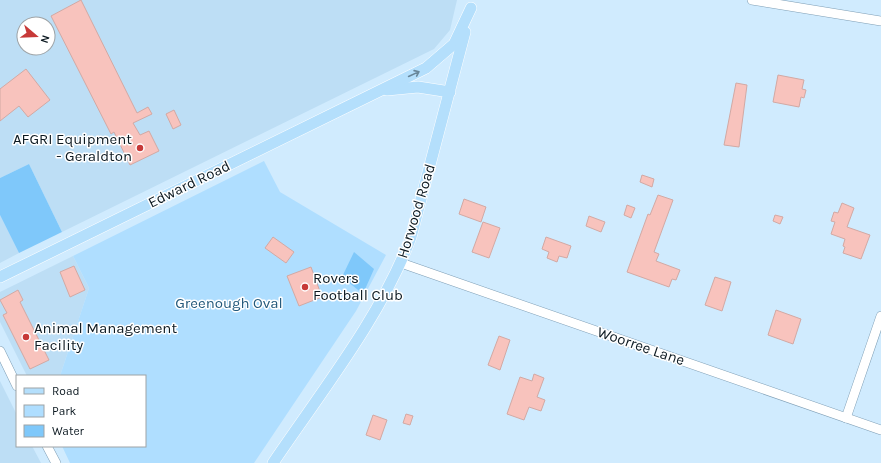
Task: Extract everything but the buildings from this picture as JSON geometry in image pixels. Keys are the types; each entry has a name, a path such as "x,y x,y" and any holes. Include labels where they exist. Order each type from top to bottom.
{"main road":[{"name":"Edward Road","path":"0,277 378,90 426,68 454,44 472,4"},
{"name":"Horwood Road","path":"273,463 363,330 385,294 401,263 411,237 472,4"},
{"name":"Edward Road","path":"378,90 418,87 450,92"}],"street":[{"path":"752,0 881,22"},
{"name":"Woorree Lane","path":"401,263 881,430"},
{"path":"846,418 881,316"},
{"path":"0,351 16,384"},
{"path":"48,447 56,463"}],"shaded area":[{"path":"0,0 457,0 450,30 434,49 62,232 29,164 0,178"},
{"path":"0,215 19,253 0,263"},
{"path":"73,256 89,288 60,375 26,375 0,322 0,292"},
{"path":"0,381 16,413 16,447 33,447 41,463 0,463"}],"green space":[{"name":"Greenough Oval","path":"264,161 280,192 386,255 356,311 254,463 70,463 62,447 146,447 146,375 60,375 89,288 73,256"}],"water":[{"path":"29,164 62,232 19,253 0,215 0,178"},
{"path":"354,252 374,269 363,294 342,277"}],"place":[{"name":"AFGRI Equipment - Geraldton","path":"140,148"},
{"name":"Rovers Football Club","path":"305,287"},
{"name":"Animal Management Facility","path":"26,337"}]}
